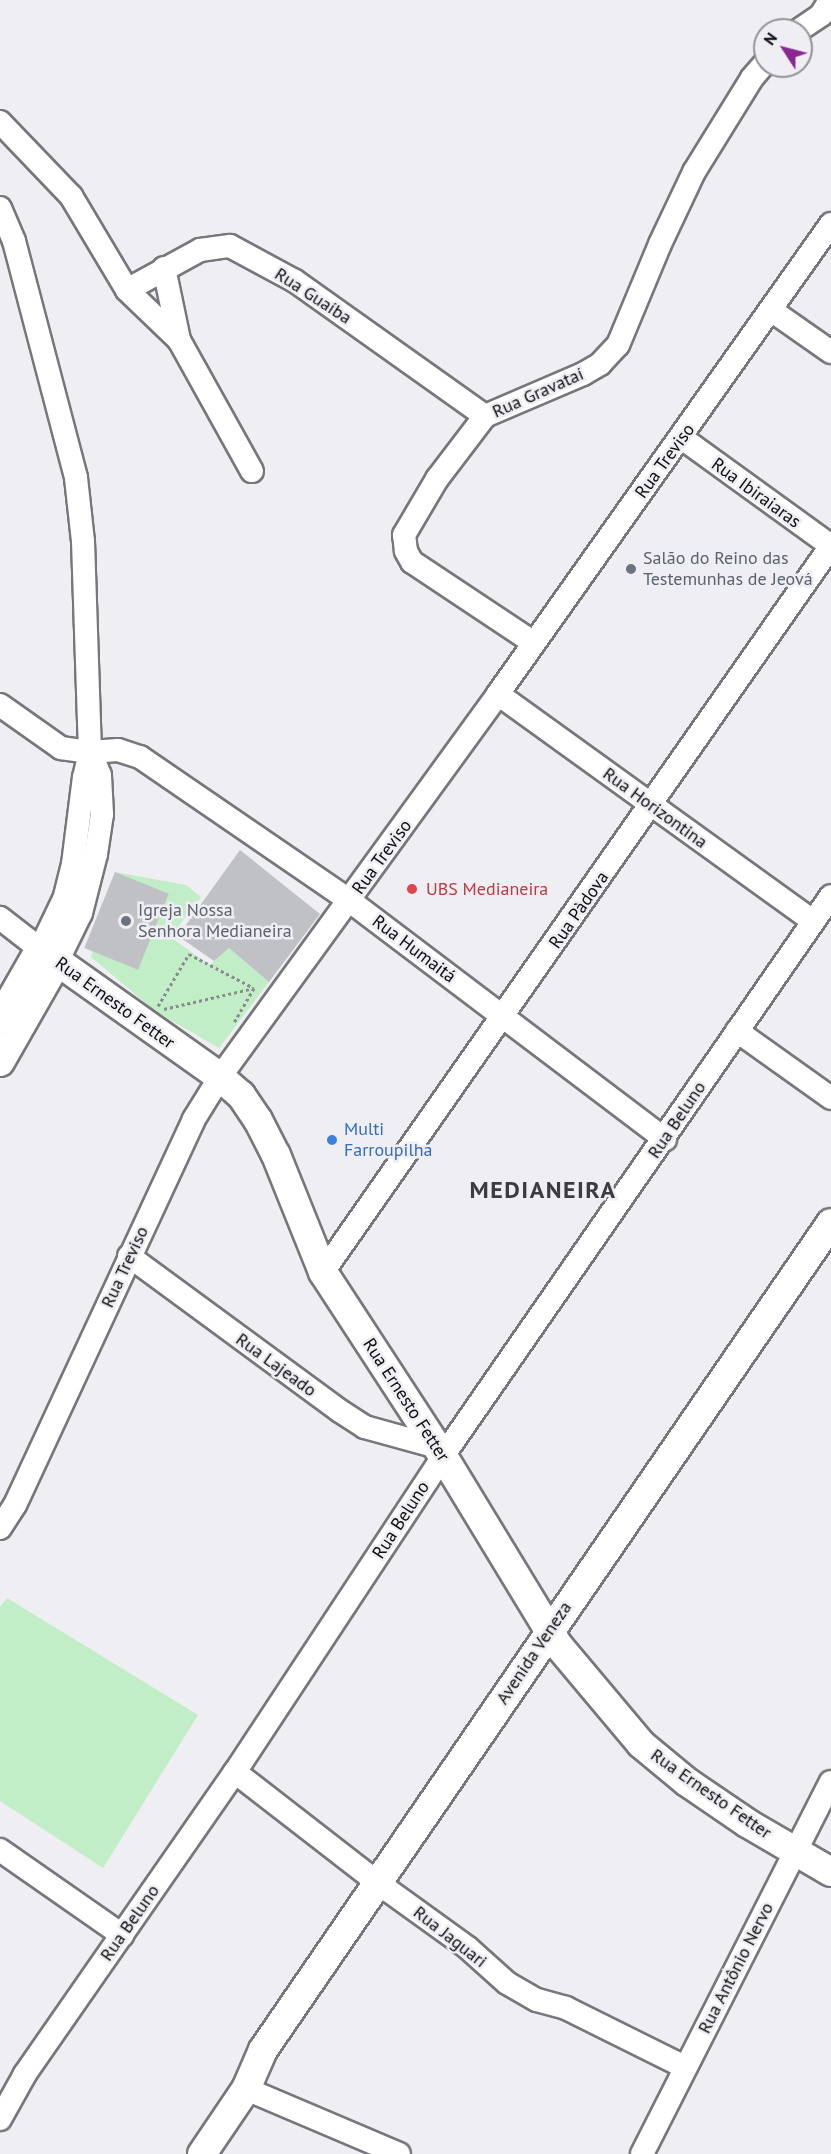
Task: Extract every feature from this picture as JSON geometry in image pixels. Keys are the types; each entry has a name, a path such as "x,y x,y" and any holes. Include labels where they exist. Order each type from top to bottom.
{"main road":[{"path":"0,1019 49,955"},
{"path":"0,1062 49,955"},
{"name":"Rua Ernesto Fetter","path":"49,955 220,1077 241,1095 258,1120 276,1155 323,1272 440,1451 553,1638 641,1744 687,1782 747,1823 831,1872"},
{"name":"Avenida Veneza","path":"202,2154 246,2089 280,2056 384,1887 831,1223"},
{"name":"Avenida Veneza","path":"553,1638 831,1257"}],"street":[{"path":"813,21 827,12"},
{"name":"Rua Gravataí","path":"534,643 412,562 406,551 404,535 437,479 485,416 583,374 600,364 618,345 660,244 694,172 753,77"},
{"path":"0,122 70,196 127,290 179,340 252,471"},
{"path":"0,208 14,241 76,478 84,541 90,752 84,777 73,864 49,955"},
{"name":"Rua Treviso","path":"0,1528 8,1500 195,1119 220,1077 350,901 682,438 831,224"},
{"name":"Rua Guaíba","path":"127,290 164,267 200,250 230,246 295,280 485,416"},
{"path":"164,267 179,340"},
{"path":"771,310 831,352"},
{"name":"Rua Ibiraiaras","path":"682,438 831,546"},
{"name":"Rua Pàdova","path":"323,1272 505,1016 831,546"},
{"name":"Rua Horizontina","path":"498,694 813,921"},
{"name":"Rua Humaitá","path":"0,705 61,748 90,752 118,750 140,757 350,901 665,1139"},
{"name":"Rua Beluno","path":"0,2119 25,2074 235,1772 440,1451 665,1139 831,896"},
{"name":"Rua Ernesto Fetter","path":"0,918 49,955"},
{"path":"737,1031 831,1098"},
{"name":"Rua Lajeado","path":"129,1256 357,1422 388,1436 440,1451"},
{"name":"Rua Jaguari","path":"235,1772 384,1887 468,1948 507,1983 537,2000 566,2008 685,2067"},
{"name":"Rua Antônio Nervo","path":"642,2154 831,1782"},
{"path":"0,1850 122,1935"},
{"path":"246,2089 399,2154"}],"path":[{"path":"189,954 254,988 188,1003 154,1011 189,954"},
{"path":"230,1028 254,988"}],"green space":[{"path":"115,872 186,885 201,897 170,937 210,965 229,948 269,982 219,1048 155,1011 91,957"},
{"path":"7,1598 198,1715 103,1868 0,1801 0,1607"}],"building":[{"path":"240,850 320,914 269,982 229,948 214,961 178,936"},
{"name":"Igreja Nossa Senhora Medianeira","path":"115,872 169,894 138,970 84,948"}],"place":[{"name":"Salão do Reino das Testemunhas de Jeová","path":"631,569"},
{"name":"UBS Medianeira","path":"412,889"},
{"name":"Igreja Nossa Senhora Medianeira","path":"126,921"},
{"name":"Multi Farroupilha","path":"332,1140"}],"district":[{"name":"MEDIANEIRA","path":"543,1190"}]}
